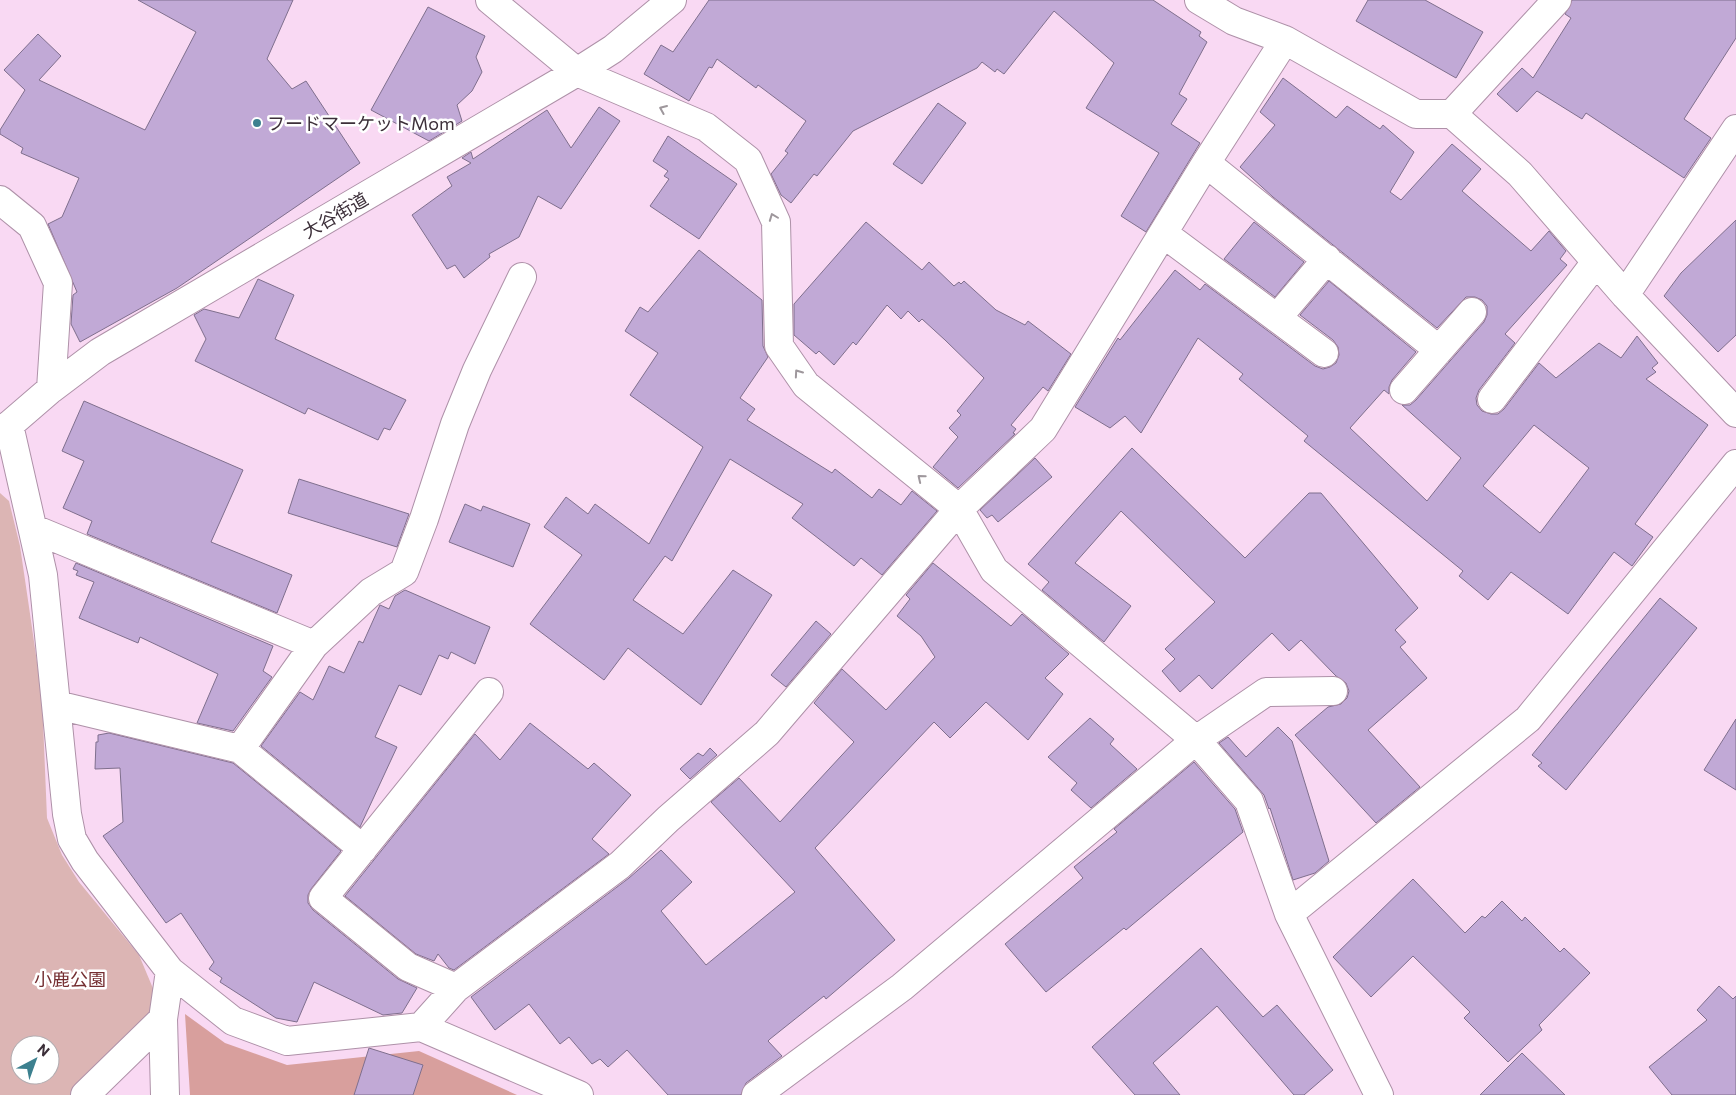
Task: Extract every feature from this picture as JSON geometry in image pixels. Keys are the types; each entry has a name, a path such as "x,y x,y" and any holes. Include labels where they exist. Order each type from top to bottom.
{"street":[{"path":"490,0 577,72 706,127 748,160 776,222 779,346 806,385 958,509 994,570 1196,740 1249,800 1289,914 1379,1095"},
{"name":"大谷街道","path":"4,429 51,389 100,352 577,72 613,49 672,0"},
{"path":"1199,0 1234,21 1285,40 1416,114 1452,114 1520,174 1625,294 1731,399"},
{"path":"1452,114 1557,0"},
{"path":"421,1028 456,988 620,865 668,819 768,733 958,509 1042,429 1164,234 1206,163 1285,40"},
{"path":"1625,294 1733,140"},
{"path":"1206,163 1439,350"},
{"path":"0,200 32,226 58,283 51,389"},
{"path":"1164,234 1324,353"},
{"path":"1277,318 1326,260"},
{"path":"1492,399 1596,262"},
{"path":"240,749 314,645 370,592 404,572 424,520 455,424 477,370 522,277"},
{"path":"1404,390 1472,312"},
{"path":"4,429 34,529 42,575 67,814 72,840 96,876 170,971 233,1021 287,1041 421,1028 579,1095"},
{"path":"1289,914 1528,719 1736,464"},
{"path":"34,529 314,645"},
{"path":"756,1095 902,987 1196,740 1266,692 1333,691"},
{"path":"456,988 408,967 323,898 490,692"},
{"path":"57,705 240,749 363,849"},
{"path":"165,1095 162,1019 170,971"},
{"path":"85,1095 162,1019"}],"green space":[{"name":"小鹿公園","path":"0,493 9,501 20,546 29,607 42,697 47,818 62,855 79,882 139,955 157,998 143,1025 74,1095 0,1095"}],"shaded area":[{"path":"185,1014 225,1043 287,1065 419,1051 517,1095 190,1095"}],"building":[{"path":"138,0 293,0 267,59 292,89 306,81 360,163 177,288 80,342 71,324 73,295 77,292 48,224 62,217 79,178 21,153 23,148 0,134 0,130 25,90 4,70 38,34 61,56 39,80 145,130 196,32"},
{"path":"709,0 1153,0 1201,32 1199,36 1207,42 1179,94 1187,99 1171,124 1200,143 1146,232 1121,216 1159,153 1086,108 1114,63 1054,11 1004,74 997,69 995,72 982,62 977,68 853,131 817,176 814,174 791,203 781,195 771,174 788,153 785,151 806,121 758,85 756,88 717,59 712,68 709,67 689,101 644,74 661,45 673,52"},
{"path":"1368,0 1425,0 1483,32 1456,78 1356,21"},
{"path":"1572,0 1736,0 1736,38 1684,119 1711,138 1684,178 1586,113 1582,119 1537,91 1517,112 1497,94 1522,68 1533,78 1571,18 1565,14"},
{"path":"428,7 485,36 476,57 482,72 472,91 457,105 462,121 429,141 371,110"},
{"path":"1283,78 1336,118 1347,106 1380,129 1383,125 1414,152 1390,192 1401,200 1452,144 1481,169 1462,191 1531,251 1549,231 1566,251 1560,259 1567,265 1505,334 1515,343 1479,390 1476,398 1477,405 1482,411 1498,414 1504,409 1539,363 1556,378 1599,343 1621,358 1637,336 1658,363 1652,368 1656,372 1646,379 1708,425 1635,524 1653,537 1632,566 1614,552 1568,614 1511,572 1488,600 1459,576 1463,571 1304,441 1308,436 1239,379 1243,374 1198,338 1141,433 1125,416 1110,428 1075,407 1118,338 1120,340 1175,270 1200,290 1205,284 1315,366 1323,369 1336,363 1339,355 1338,347 1333,340 1300,315 1329,281 1416,352 1392,380 1389,394 1384,390 1350,428 1427,501 1461,458 1402,405 1410,405 1416,400 1484,322 1487,315 1487,306 1482,300 1475,297 1466,297 1437,328 1273,197 1240,167 1275,125 1260,112","holes":["1534,425 1589,468 1540,533 1483,486"]},
{"path":"938,103 966,123 922,184 893,164"},
{"path":"599,107 620,121 561,209 538,196 519,237 489,254 490,257 464,278 455,265 447,269 412,215 452,186 447,177 471,163 462,158 471,152 473,159 547,110 571,148"},
{"path":"668,136 737,184 699,239 650,206 669,179 664,176 668,171 653,161"},
{"path":"1736,220 1736,335 1718,352 1664,296 1681,273"},
{"path":"866,222 922,270 929,262 954,286 964,281 996,310 1025,325 1028,321 1071,354 1048,391 1043,387 1011,425 1016,429 1013,433 1015,434 958,488 933,467 958,437 949,428 961,415 957,411 984,378 945,340 922,319 919,322 908,311 901,319 887,305 856,345 853,342 834,365 819,351 816,354 794,335 794,304"},
{"path":"1254,222 1304,262 1275,297 1224,259"},
{"path":"699,250 762,300 763,346 768,357 740,398 755,409 747,420 832,473 835,469 872,498 879,489 901,505 912,491 937,511 882,575 861,558 854,566 792,518 803,504 730,459 672,561 665,556 633,600 683,634 733,570 772,595 701,705 628,648 604,680 530,624 582,555 544,527 566,497 588,514 595,504 649,544 703,447 630,395 658,353 625,331 640,307 648,312"},
{"path":"258,279 294,295 275,339 406,400 390,430 384,428 378,440 308,408 305,414 195,361 206,339 194,315 204,309 239,318"},
{"path":"84,401 243,470 211,542 292,575 277,613 87,534 92,521 63,508 84,461 62,451"},
{"path":"1132,448 1245,558 1309,493 1321,493 1418,608 1395,630 1406,642 1400,647 1427,678 1368,730 1420,787 1376,823 1295,735 1328,707 1341,704 1347,698 1349,691 1346,683 1336,676 1301,640 1289,651 1272,633 1212,689 1199,675 1180,692 1162,671 1175,659 1165,649 1215,602 1121,511 1075,563 1131,606 1104,642 1042,590 1049,582 1028,564"},
{"path":"1035,458 1052,477 998,522 992,515 987,518 980,510"},
{"path":"299,479 409,514 397,547 288,513"},
{"path":"465,504 481,511 483,506 530,524 513,567 449,542"},
{"path":"76,563 273,646 263,671 272,677 233,731 197,723 218,674 140,637 138,643 79,618 94,582 76,575 78,571 73,569"},
{"path":"933,563 1011,626 1022,614 1069,654 1045,678 1063,694 1028,740 986,702 950,738 934,722 815,848 895,940 826,999 824,996 768,1041 782,1056 746,1083 741,1095 668,1095 627,1050 608,1067 600,1059 592,1064 569,1037 560,1044 529,1004 495,1030 471,997 629,878 661,850 692,882 661,911 706,965 795,892 711,802 739,778 780,822 854,742 814,703 842,669 886,710 935,657 921,636 897,616 910,599 906,595"},
{"path":"405,590 490,627 475,664 451,652 448,659 439,655 421,695 399,685 375,737 397,747 360,827 261,746 300,692 313,700 329,666 344,673 359,641 363,643 380,605 389,609 395,596"},
{"path":"1660,598 1697,628 1566,790 1538,766 1542,763 1532,755"},
{"path":"816,621 831,634 786,687 771,675"},
{"path":"1090,718 1114,739 1110,744 1137,769 1091,808 1071,790 1077,783 1048,757"},
{"path":"1736,719 1736,790 1704,770"},
{"path":"530,723 588,769 594,763 631,795 592,839 609,854 454,970 449,968 438,954 434,961 416,954 345,896 475,734 500,760"},
{"path":"1278,727 1292,741 1329,861 1315,873 1293,880 1264,795 1219,743 1228,737 1246,757"},
{"path":"109,733 233,763 341,851 311,889 308,895 308,903 313,910 398,979 417,988 402,1013 383,1015 314,982 297,1022 276,1018 220,982 222,978 209,969 214,962 181,913 166,923 103,836 123,822 120,768 95,769 98,735"},
{"path":"710,748 717,755 690,779 680,769 698,753 703,756"},
{"path":"1194,762 1235,809 1243,832 1126,930 1124,928 1046,992 1005,944 1083,878 1074,867 1117,832 1114,829"},
{"path":"1413,879 1465,933 1482,916 1485,918 1502,901 1522,921 1525,917 1560,952 1564,948 1590,973 1539,1025 1542,1030 1508,1062 1464,1018 1470,1012 1413,956 1371,997 1333,957"},
{"path":"1201,948 1263,1017 1277,1005 1333,1070 1304,1095 1294,1095 1217,1006 1153,1063 1180,1095 1135,1095 1092,1047"},
{"path":"1719,986 1733,999 1736,996 1736,1095 1672,1095 1649,1067 1707,1020 1697,1010"},
{"path":"369,1048 423,1065 413,1095 354,1095"},
{"path":"1522,1053 1565,1095 1480,1095"}],"place":[{"name":"フードマーケットMom","path":"257,123"}]}
